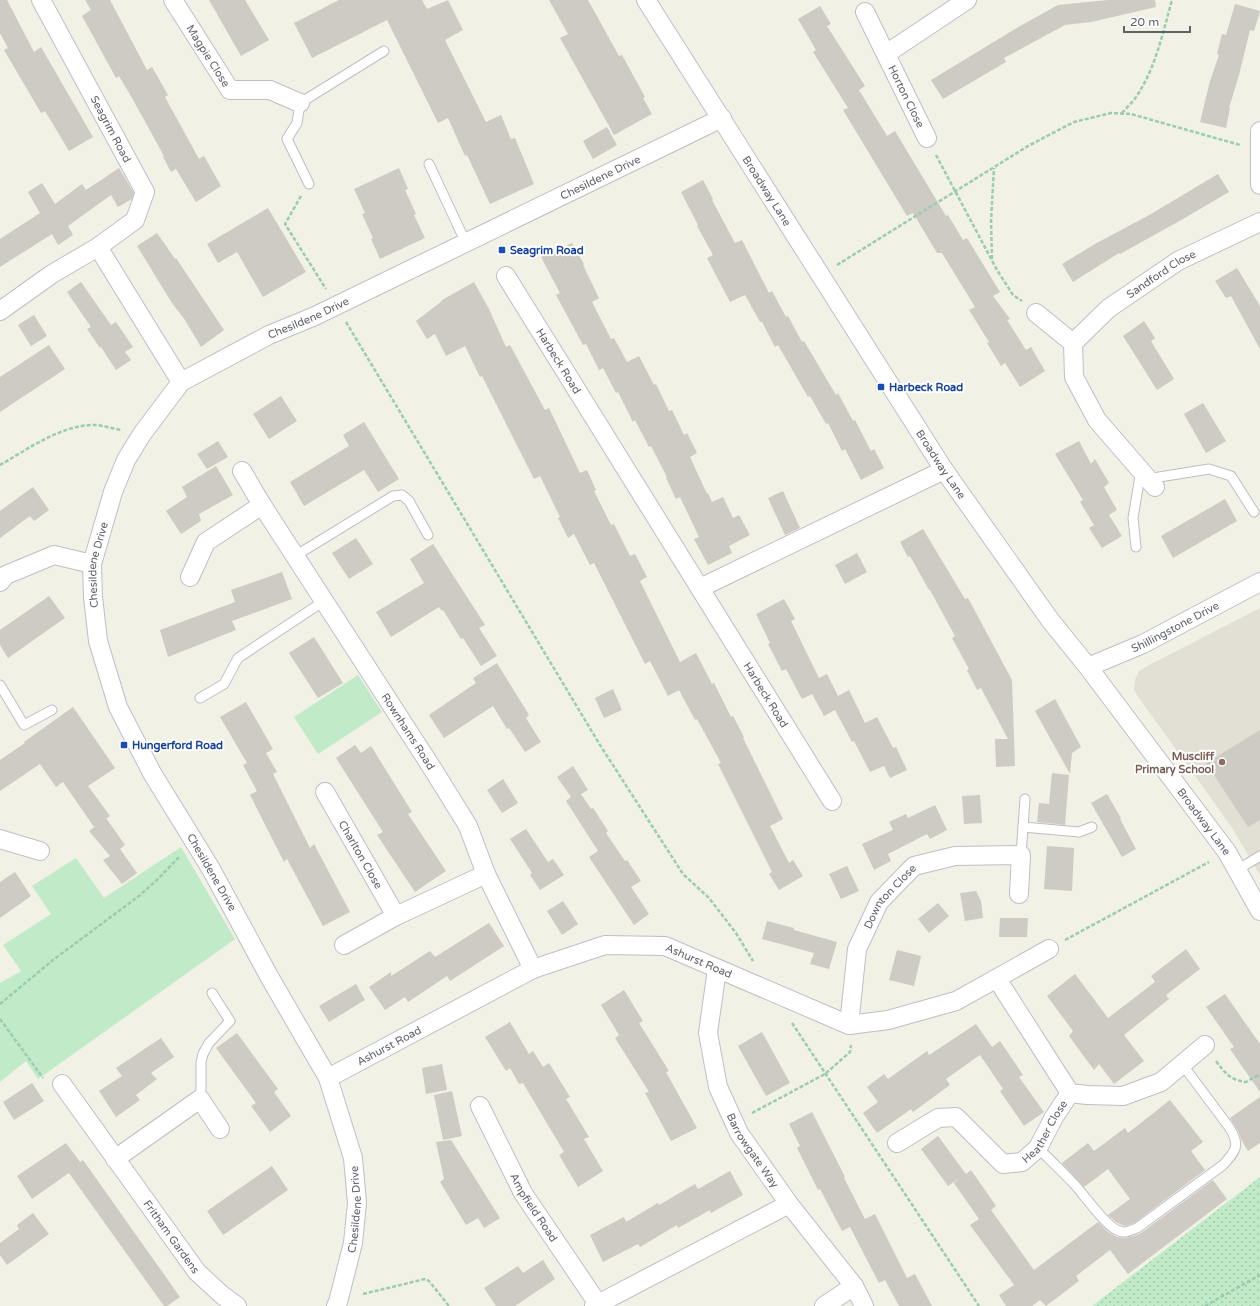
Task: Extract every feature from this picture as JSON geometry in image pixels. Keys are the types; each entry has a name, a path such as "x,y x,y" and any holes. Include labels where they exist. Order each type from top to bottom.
{"street":[{"name":"Seagrim Road","path":"0,311 52,274 98,247 135,220 145,192 41,0"},
{"name":"Magpie Close","path":"173,0 230,90 270,90 300,103"},
{"name":"Broadway Lane","path":"646,0 944,470 1050,620 1088,667 1227,852 1260,911"},
{"name":"Horton Close","path":"886,54 967,0"},
{"name":"Horton Close","path":"865,12 927,138"},
{"name":"Chesildene Drive","path":"336,1306 353,1243 356,1202 353,1158 328,1078 270,978 215,875 152,773 118,706 98,641 93,597 92,564 114,492 126,460 142,434 180,382 269,335 336,306 722,118"},
{"path":"1260,131 1260,185"},
{"name":"Sandford Close","path":"1073,343 1109,308 1178,261 1260,222"},
{"path":"98,247 180,382"},
{"name":"Harbeck Road","path":"506,276 832,801"},
{"path":"1036,313 1073,343 1074,377 1087,402 1097,420 1148,479"},
{"name":"Rownhams Road","path":"242,470 262,505 468,826 486,874 533,969"},
{"path":"700,588 944,470"},
{"path":"190,577 206,542 262,505"},
{"path":"0,582 6,575 54,554 92,564"},
{"name":"Shillingstone Drive","path":"1088,667 1143,644 1260,582"},
{"name":"Charlton Close","path":"325,792 396,916"},
{"path":"0,839 40,851"},
{"path":"1019,894 1021,855"},
{"name":"Downton Close","path":"852,1024 857,949 879,902 914,866 955,856 1021,855"},
{"path":"344,945 396,916 486,874"},
{"name":"Ashurst Road","path":"328,1078 533,969 605,945 665,946 717,969 852,1024"},
{"path":"852,1024 888,1020 956,1001 998,979 1049,949"},
{"name":"Barrowgate Way","path":"717,969 708,1033 718,1088 739,1133 789,1204 854,1286 864,1306"},
{"name":"Heather Close","path":"998,979 1070,1093"},
{"name":"Heather Close","path":"1070,1093 1123,1096 1161,1082 1205,1045"},
{"name":"Fritham Gardens","path":"62,1084 197,1272 222,1295 237,1306"},
{"name":"Heather Close","path":"896,1144 938,1118 956,1117 1003,1164 1022,1162 1038,1148 1054,1117 1070,1093"},
{"path":"115,1159 200,1099 220,1129"},
{"name":"Ampfield Road","path":"480,1106 523,1193 596,1305 789,1204"},
{"path":"824,1306 854,1286"}],"lane":[{"path":"309,184 287,139 297,122 300,103 384,51"},
{"path":"429,164 466,243"},
{"path":"1136,547 1133,518 1148,479 1209,469 1231,476 1254,512"},
{"path":"295,556 393,496 402,495 409,501 428,535"},
{"path":"200,698 224,684 238,658 324,601"},
{"path":"0,685 24,725 52,710"},
{"path":"1021,855 1025,799"},
{"path":"1023,827 1079,832 1092,827"},
{"path":"1237,870 1260,856"},
{"path":"200,1099 200,1062 203,1054 209,1043 230,1021 212,993"},
{"path":"1038,1148 1074,1184 1108,1225 1123,1232 1130,1232 1137,1228 1223,1165 1233,1154 1237,1144 1236,1136 1182,1064"}],"path":[{"path":"1122,113 1137,96 1147,78 1157,54 1172,0"},
{"path":"821,275 1028,146 1074,122 1111,113 1131,114 1260,151"},
{"path":"927,138 992,260 1013,295 1036,313"},
{"path":"992,260 991,221 994,167"},
{"path":"309,184 285,224 336,306 604,752 683,874 709,898 736,933 825,1074 980,1306"},
{"path":"0,465 54,434 76,428 95,425 142,434"},
{"path":"0,1004 53,960 139,896 157,880 193,840"},
{"path":"1049,949 1227,852"},
{"path":"0,1019 52,1091 62,1084"},
{"path":"734,1123 825,1074 850,1052 852,1024"},
{"path":"1205,1045 1226,1075 1238,1081 1246,1082 1260,1074"},
{"path":"1205,1306 1260,1275"},
{"path":"363,1294 425,1279 430,1281 449,1306"}],"shaded area":[{"name":"Muscliff Primary School","path":"1260,608 1260,875 1231,826 1134,690 1135,680 1139,671"}],"green space":[{"path":"358,675 382,712 318,754 294,717"},
{"path":"181,847 235,939 38,1079 26,1061 0,1082 0,983 21,971 3,945 51,914 32,886 76,858 104,898"},
{"path":"1260,1177 1260,1306 1092,1306"}],"building":[{"path":"0,0 7,0 34,52 41,47 93,137 69,151 45,111 41,113 4,50 8,48 0,33"},
{"path":"85,0 110,0 147,70 152,67 168,95 165,97 199,159 204,156 221,186 196,202 176,169 171,172 163,157 164,156 132,98 119,76 116,78 82,16 91,10"},
{"path":"209,0 245,0 269,40 241,56"},
{"path":"339,0 422,0 427,9 448,0 463,30 445,40 486,122 501,115 511,139 515,138 534,184 490,204 467,155 465,156 448,118 438,123 387,20 312,58 294,23"},
{"path":"549,0 588,0 619,56 622,55 645,97 643,98 652,114 614,135 560,38 568,34"},
{"path":"1108,0 1155,0 1156,7 1091,22 1065,25 1004,58 1006,62 943,99 931,80 1020,26 1058,5"},
{"path":"1235,4 1260,11 1254,31 1250,30 1229,108 1226,128 1200,122 1210,81 1219,55 1217,54 1222,34 1226,35"},
{"path":"820,6 831,24 827,26 865,86 859,90 887,136 895,131 946,216 948,215 963,240 967,238 1000,292 993,296 1010,319 1007,320 1026,350 1031,347 1045,371 1020,387 1005,363 1001,366 987,343 989,342 969,310 975,307 942,253 937,253 913,213 907,216 843,110 848,108 813,52 816,50 798,19"},
{"path":"607,127 617,145 593,159 583,141"},
{"path":"119,168 134,193 132,199 118,207 111,195 68,226 73,235 58,245 52,234 0,267 0,239 40,213 28,192 42,183 55,204 82,184 86,190"},
{"path":"399,168 408,189 405,190 416,214 414,215 425,238 380,259 371,239 373,238 362,214 365,213 354,189"},
{"path":"1218,174 1229,192 1120,254 1119,253 1073,282 1062,264"},
{"path":"703,180 735,243 742,240 769,293 772,291 786,317 788,316 802,342 804,341 836,395 838,393 853,421 855,420 871,451 874,449 884,468 861,480 845,449 842,451 828,423 826,424 810,396 808,397 778,345 775,347 762,322 760,322 745,295 730,302 707,258 713,255 681,192"},
{"path":"268,208 306,272 263,297 237,252 218,263 207,244"},
{"path":"157,233 175,259 176,258 224,330 201,347 137,246"},
{"path":"572,243 584,264 583,265 599,298 592,302 611,339 614,338 627,362 639,356 654,385 656,384 669,411 672,410 684,435 687,433 697,453 690,457 707,494 708,493 712,502 723,497 733,518 739,515 750,535 729,546 732,553 708,565 694,539 699,537 680,497 676,499 666,478 667,477 651,446 649,447 635,420 633,422 618,392 616,393 603,368 599,370 586,344 583,345 556,295 560,293 541,257"},
{"path":"1237,268 1260,306 1260,349 1231,296 1226,298 1215,281"},
{"path":"81,282 111,325 116,322 133,347 125,352 131,360 116,370 87,329 91,327 67,292"},
{"path":"474,282 489,309 506,347 510,345 545,410 549,408 580,473 587,470 596,490 594,491 611,525 614,524 630,556 635,554 647,577 640,581 680,662 696,653 712,684 714,683 731,717 733,716 744,737 743,738 783,819 770,826 789,863 793,860 803,876 779,890 769,874 772,872 718,764 721,763 697,719 695,720 679,690 668,696 650,661 645,664 594,563 590,565 574,534 568,538 558,518 560,517 540,476 534,479 482,376 480,377 465,346 446,356 435,334 427,339 416,321 442,300"},
{"path":"34,315 47,336 31,346 18,325"},
{"path":"1144,321 1155,338 1151,341 1174,379 1157,390 1123,336"},
{"path":"49,345 65,369 0,412 0,377"},
{"path":"281,396 297,421 269,439 253,414"},
{"path":"1203,403 1226,441 1206,453 1184,414"},
{"path":"364,422 399,479 378,492 364,470 304,506 290,482 349,446 343,435"},
{"path":"218,441 228,457 207,469 197,454"},
{"path":"1079,441 1091,464 1095,459 1109,483 1104,487 1117,510 1109,515 1122,536 1102,548 1089,528 1094,525 1080,502 1083,500 1055,454"},
{"path":"216,466 233,495 199,514 201,521 181,534 166,511 187,497 182,487"},
{"path":"33,487 49,510 34,521 30,516 0,538 0,511"},
{"path":"783,491 800,528 785,535 768,498"},
{"path":"1225,499 1237,521 1173,558 1161,536"},
{"path":"923,529 965,599 968,598 1012,680 1015,766 996,767 995,739 1008,739 981,688 977,690 967,670 969,669 952,638 955,636 930,590 900,542"},
{"path":"356,538 373,564 349,579 332,553"},
{"path":"433,544 485,625 479,628 497,656 481,666 463,638 461,639 443,610 442,611 439,607 391,637 376,612 424,583 410,559"},
{"path":"857,553 867,572 845,584 835,565"},
{"path":"282,572 292,599 232,621 236,630 168,657 160,630 235,602 231,590"},
{"path":"49,596 65,618 8,658 0,645 0,630"},
{"path":"784,599 795,619 791,621 819,678 827,674 838,696 849,690 865,723 877,717 893,748 896,747 907,770 890,778 884,766 870,772 854,741 852,742 835,710 824,716 812,694 802,699 786,669 782,671 768,644 770,643 756,614"},
{"path":"314,637 343,683 318,698 289,653"},
{"path":"497,663 529,715 526,718 541,742 525,752 509,728 507,729 493,706 444,738 429,715 476,683 473,678"},
{"path":"613,689 622,710 604,718 595,698"},
{"path":"1055,699 1081,747 1072,753 1070,774 1035,711"},
{"path":"246,702 273,749 266,753 277,772 273,774 310,848 314,844 350,912 323,926 287,859 284,862 250,795 257,791 243,765 247,763 220,717"},
{"path":"73,707 115,768 88,786 110,816 94,827 63,782 56,787 40,764 0,791 0,760"},
{"path":"1260,730 1260,820 1248,827 1206,763"},
{"path":"355,745 361,753 371,746 412,812 408,814 446,871 415,892 377,835 383,832 336,758"},
{"path":"573,766 588,790 581,794 591,809 593,808 608,831 606,833 641,881 631,887 649,914 634,925 589,857 598,851 566,801 571,797 557,777"},
{"path":"1052,773 1069,775 1065,825 1037,822 1039,803 1049,804"},
{"path":"503,779 518,803 502,813 487,790"},
{"path":"1107,794 1136,849 1122,857 1091,803"},
{"path":"980,795 982,823 964,824 962,796"},
{"path":"935,805 947,830 930,839 927,834 888,854 891,861 874,870 862,844 893,830 889,822 906,814 908,818"},
{"path":"106,818 125,845 120,849 137,873 122,884 103,860 110,856 89,831"},
{"path":"526,829 548,862 553,859 564,875 540,890 530,875 532,873 510,839"},
{"path":"1047,846 1074,848 1072,891 1044,889"},
{"path":"847,866 859,891 841,899 829,874"},
{"path":"15,872 31,896 0,918 0,882"},
{"path":"976,891 981,901 983,918 965,921 960,893"},
{"path":"563,901 578,924 562,935 547,911"},
{"path":"938,903 949,916 929,933 918,919"},
{"path":"1000,918 1028,918 1027,937 999,937"},
{"path":"767,921 837,942 829,969 810,964 814,953 762,939"},
{"path":"489,923 504,946 450,981 447,976 408,1002 405,997 385,1010 369,987 391,972 391,976 430,951 435,957"},
{"path":"1186,949 1200,969 1166,995 1169,999 1124,1035 1144,1061 1114,1084 1099,1064 1094,1070 1069,1036 1073,1031 1047,996 1075,974 1108,1018 1155,982 1151,976"},
{"path":"897,950 921,956 914,986 889,980"},
{"path":"356,984 365,1000 329,1022 319,1006"},
{"path":"624,990 643,1021 639,1023 669,1071 666,1072 697,1128 671,1141 645,1093 649,1092 615,1038 619,1035 601,1005"},
{"path":"1225,994 1260,1044 1260,1092 1230,1049 1234,1047 1206,1007"},
{"path":"510,1022 529,1054 533,1051 543,1067 549,1063 570,1097 566,1099 589,1137 584,1139 603,1171 578,1187 559,1155 564,1152 523,1083 519,1084 510,1068 506,1071 485,1037"},
{"path":"976,1024 992,1047 1000,1041 1023,1075 1019,1077 1044,1112 1024,1126 1000,1091 1003,1089 980,1055 984,1052 946,1079 950,1085 913,1112 911,1109 877,1133 863,1113 878,1102 867,1087 884,1074 888,1079 927,1051 929,1055"},
{"path":"762,1032 790,1083 766,1096 738,1046"},
{"path":"237,1033 278,1089 274,1092 291,1116 270,1132 251,1106 256,1103 216,1048"},
{"path":"161,1038 174,1057 151,1073 157,1079 136,1095 140,1100 116,1117 99,1091 122,1076 116,1068"},
{"path":"442,1064 447,1090 426,1094 422,1068"},
{"path":"32,1083 44,1101 14,1120 3,1102"},
{"path":"452,1091 462,1136 443,1140 434,1095"},
{"path":"1260,1097 1260,1143 1248,1151 1230,1118"},
{"path":"1170,1100 1203,1142 1191,1151 1205,1170 1134,1223 1126,1226 1122,1225 1108,1215 1130,1199 1108,1169 1084,1187 1062,1163 1088,1143 1094,1151 1125,1128 1128,1133"},
{"path":"812,1112 865,1219 875,1214 907,1278 915,1274 932,1306 899,1306 885,1280 879,1283 850,1227 842,1231 820,1189 818,1190 797,1148 800,1146 789,1124"},
{"path":"938,1136 966,1174 971,1170 996,1206 987,1213 991,1210 1034,1270 1098,1222 1108,1232 1117,1237 1125,1238 1134,1236 1141,1233 1213,1180 1227,1199 1128,1274 1110,1250 1076,1276 1079,1281 1046,1306 1040,1300 1032,1306 1006,1306 999,1295 1014,1285 970,1225 979,1219 954,1183 959,1179 948,1186 921,1149"},
{"path":"451,1140 500,1218 484,1228 478,1218 466,1225 440,1182 444,1179 436,1142"},
{"path":"66,1143 80,1162 83,1160 180,1297 167,1306 164,1306 69,1173 32,1199 17,1176"},
{"path":"272,1166 288,1190 223,1235 207,1211"},
{"path":"730,1171 743,1195 711,1213 710,1210 678,1228 677,1225 640,1247 638,1244 603,1262 590,1235 624,1217 626,1222 658,1203 659,1205 695,1184 698,1189"},
{"path":"33,1213 49,1234 7,1265 0,1255 0,1243 19,1229 17,1225"},
{"path":"543,1260 555,1279 515,1306 496,1306 484,1288 518,1266 523,1273"}],"place":[{"name":"Seagrim Road","path":"502,250"},
{"name":"Harbeck Road","path":"881,387"},
{"name":"Hungerford Road","path":"124,745"},
{"name":"Muscliff Primary School","path":"1222,762"}]}
